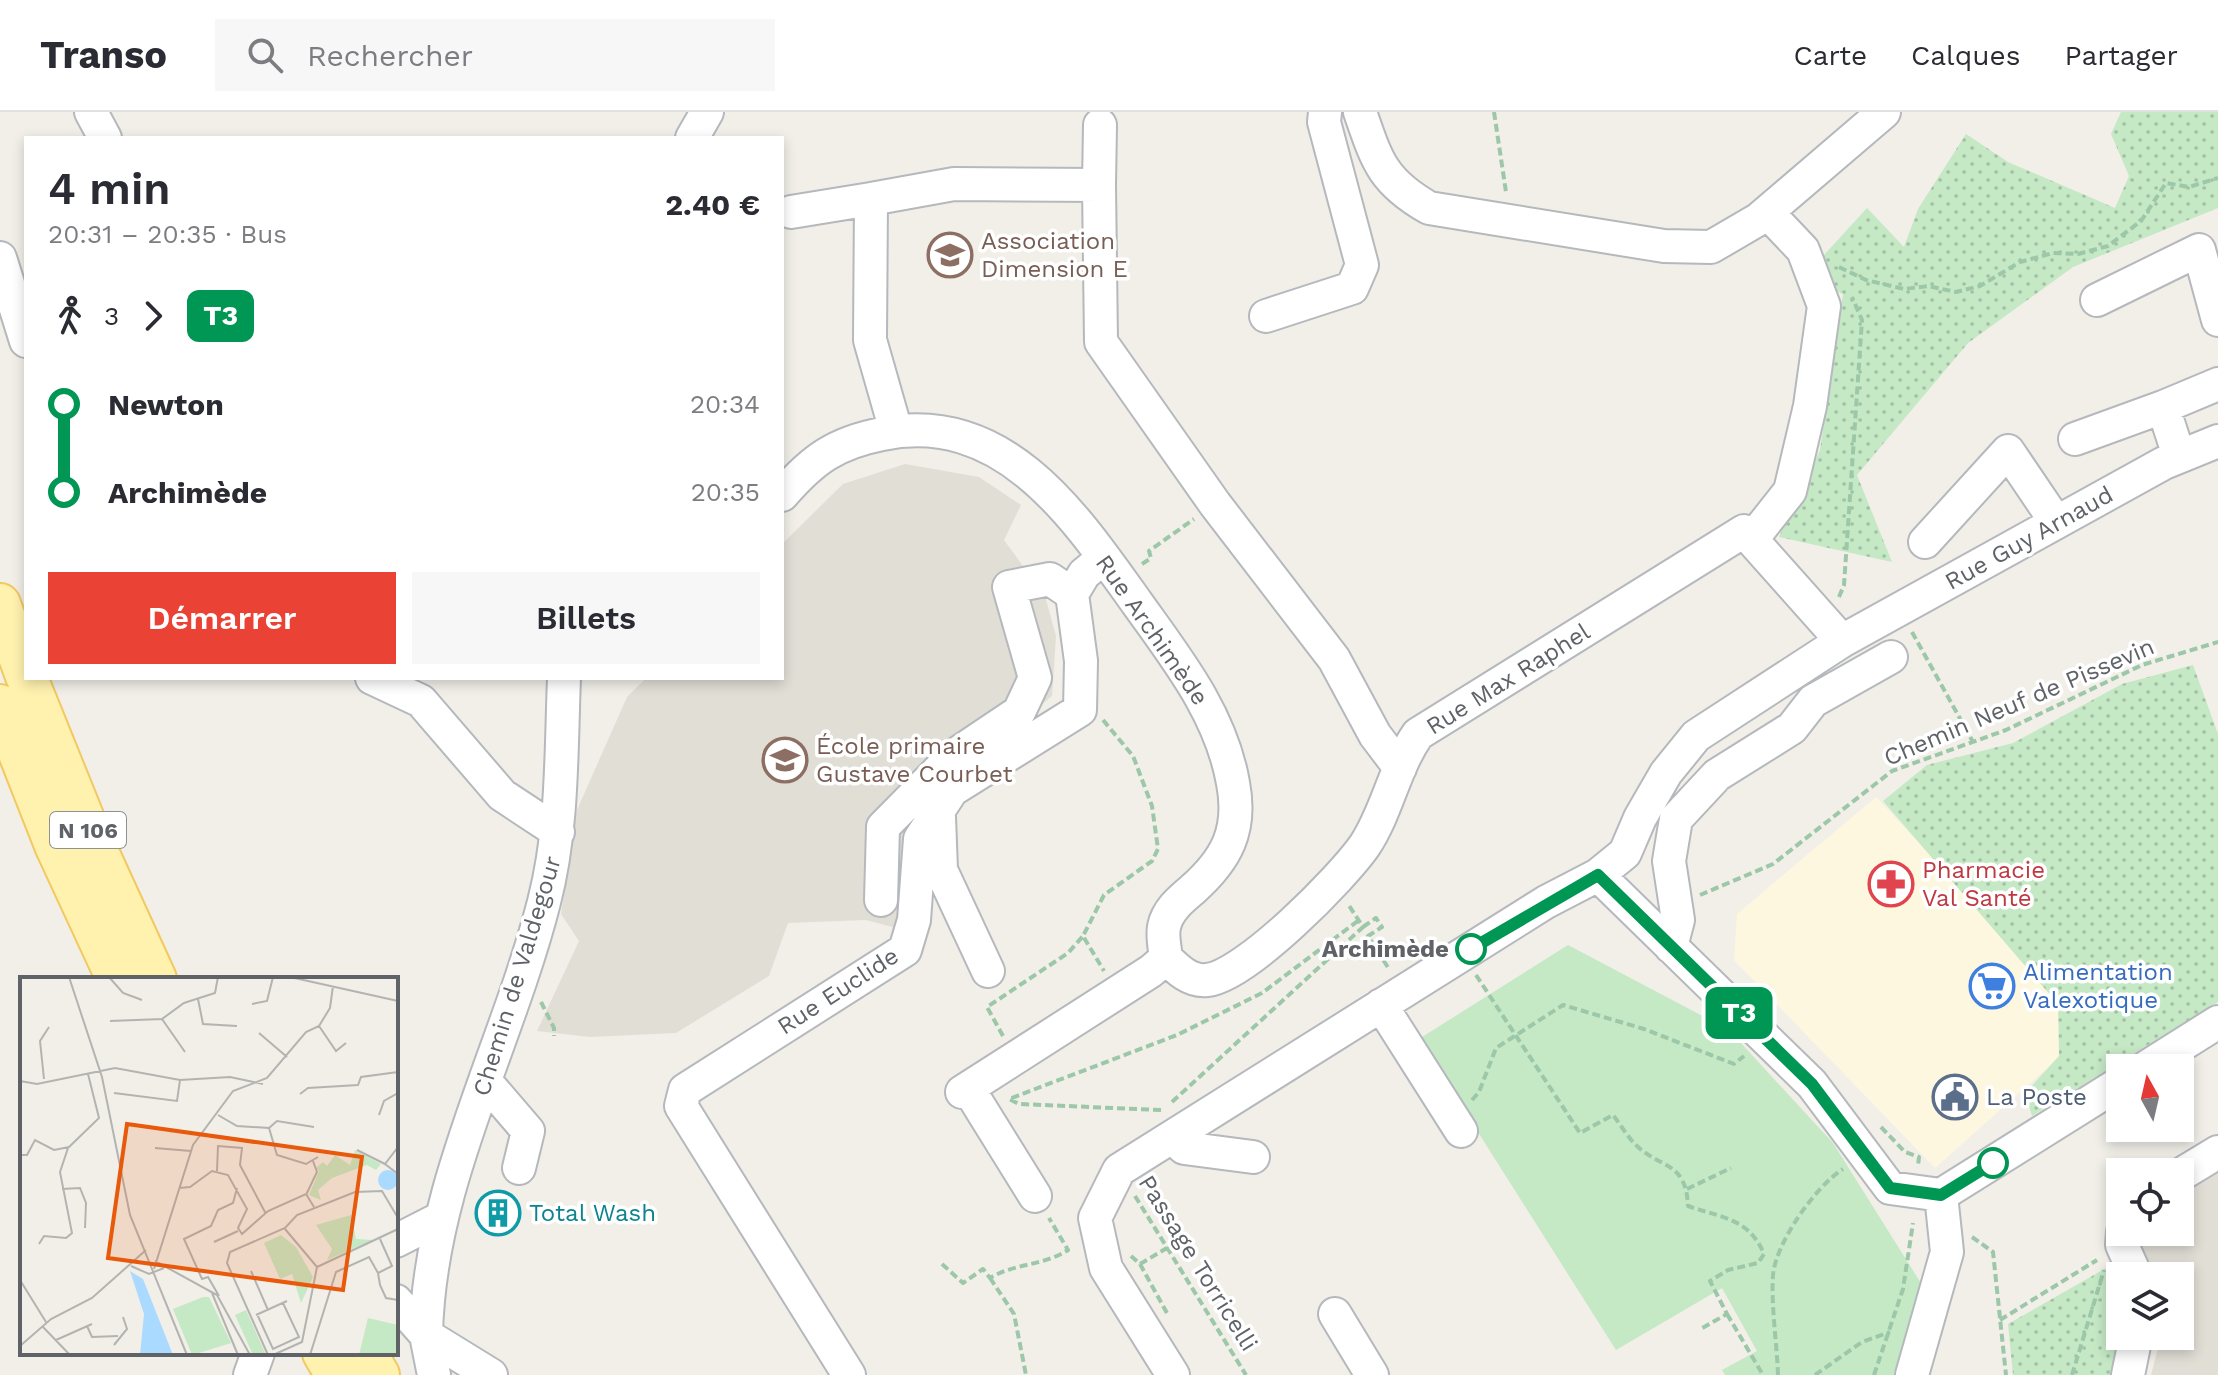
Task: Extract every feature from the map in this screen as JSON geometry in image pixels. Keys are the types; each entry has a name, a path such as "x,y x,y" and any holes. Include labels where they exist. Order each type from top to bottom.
{"main road":[{"name":"N 106","path":"0,604 24,671"},
{"name":"N 106","path":"27,680 92,839 155,977"},
{"name":"N 106","path":"0,705 55,845 116,977"},
{"path":"324,1355 336,1375"},
{"path":"367,1355 379,1375"}],"street":[{"path":"91,112 106,136"},
{"path":"108,136 116,112"},
{"path":"693,136 707,112"},
{"path":"1266,316 1352,288 1362,265 1324,122 1325,112"},
{"path":"1360,112 1378,166 1399,191 1429,208 1664,246 1711,247 1735,236 1767,212 1884,112"},
{"path":"1035,1196 965,1090 1166,958 1183,975 1206,980 1228,972 1265,947 1364,846 1387,807 1400,768 1375,735 1334,659 1215,504 1101,342 1100,125"},
{"path":"791,212 954,184 1099,185"},
{"path":"871,199 870,340 896,431"},
{"path":"1173,1375 1106,1268 1095,1218 1119,1170 1171,1117 1381,1005 1598,875 1625,853 1640,818 1666,773 1696,736 1835,633 1752,539 1790,491 1810,406 1824,306 1803,250 1767,212"},
{"path":"2097,300 2199,250 2218,320"},
{"path":"0,258 24,335"},
{"path":"2075,439 2218,384"},
{"path":"2163,407 2179,456"},
{"name":"Rue Archimède","path":"784,493 807,465 848,441 896,431 960,434 1003,452 1031,473 1103,558 1177,658 1215,721 1234,786 1231,845 1208,876 1172,907 1163,929 1166,958"},
{"name":"Rue Guy Arnaud","path":"1835,633 1900,609 2179,456 2218,441"},
{"path":"1925,542 2008,451 2056,522"},
{"name":"Rue Max Raphel","path":"1400,768 1418,734 1744,531 1752,539"},
{"path":"1080,700 1081,661 1072,594 1084,574 1103,558"},
{"path":"881,900 883,827 952,757 1019,712 1035,678 1009,587 1050,579 1072,594"},
{"path":"1671,947 1678,920 1669,861 1676,819 1717,775 1792,728 1813,701 1891,657"},
{"path":"376,680 421,701 502,795 558,832"},
{"name":"Chemin de Valdegour","path":"434,1375 426,1335 427,1286 439,1219 544,904 558,832 564,680"},
{"name":"Rue Euclide","path":"849,1375 681,1106 685,1090 905,950 914,920 920,839 952,790 1080,710 1080,700"},
{"path":"939,810 941,870 988,971"},
{"path":"1598,875 1812,1084 1890,1188 1941,1195 2106,1092"},
{"path":"1381,1005 1457,1125"},
{"path":"2167,1054 2218,1022"},
{"path":"486,1082 528,1131 519,1168"},
{"path":"1171,1117 1184,1148 1253,1157"},
{"path":"2194,1167 2218,1152"},
{"path":"1912,1375 1947,1252 1941,1195"},
{"path":"398,1240 439,1219"},
{"path":"398,1303 426,1335 491,1375"},
{"path":"1335,1314 1372,1375"},
{"path":"2128,1375 2133,1350"},
{"path":"250,1375 257,1355"},
{"path":"270,1355 275,1375"}],"path":[{"path":"1494,112 1511,222"},
{"path":"1839,267 1866,280 1904,289 1928,286 1956,292 1980,286 2020,262 2053,253 2078,254 2108,246 2141,221 2166,183 2189,187 2218,178"},
{"path":"1829,256 1845,280"},
{"path":"1835,633 1844,585 1862,320 1850,293"},
{"path":"1135,569 1151,558 1149,551 1215,504"},
{"path":"1900,609 1973,742"},
{"name":"Chemin Neuf de Pissevin","path":"1676,905 1773,864 1892,771 1973,742 2142,665 2218,642"},
{"path":"1015,1058 987,1007 1068,953 1083,936 1104,895 1152,861 1158,849 1152,806 1133,756 1097,712 1080,700"},
{"path":"1342,896 1363,927"},
{"path":"1005,1091 1009,1099 1019,1104 1171,1117 1363,927 1376,918 1382,927 1368,936 1390,971"},
{"path":"1009,1099 1177,1035 1262,993 1359,920"},
{"path":"1083,936 1117,993"},
{"path":"1462,954 1580,1133 1613,1115 1638,1148 1670,1164 1687,1189 1688,1206 1744,1225 1756,1234 1764,1254 1758,1263 1728,1270 1710,1281 1763,1375"},
{"path":"536,991 554,1028 554,1036"},
{"path":"1457,1125 1479,1092 1496,1048 1563,1005 1644,1029 1734,1064 1765,1039"},
{"path":"1687,1189 1731,1168"},
{"path":"1778,1375 1773,1275 1778,1255 1825,1180 1845,1168"},
{"name":"Passage Torricelli","path":"1119,1170 1246,1375"},
{"path":"990,1278 1008,1267 1051,1261 1068,1250 1035,1196"},
{"path":"1874,1375 1903,1289 1913,1223"},
{"path":"1965,1236 1973,1237 1993,1252 2006,1375"},
{"path":"2000,1320 2113,1246"},
{"path":"2072,1375 2117,1246"},
{"path":"1140,1264 1167,1248"},
{"path":"942,1264 963,1283 983,1269 990,1278 1014,1314 1026,1375"},
{"path":"1699,1330 1727,1314"},
{"path":"1815,1375 1862,1342 1890,1332"}],"shaded area":[{"name":"École primaire Gustave Courbet","path":"905,464 979,477 1021,505 1004,540 1045,596 1056,636 1052,696 1003,738 937,783 900,929 866,920 788,923 769,976 676,1033 590,1037 537,1031 579,941 561,914 577,810 627,697 644,680 784,680 784,542 843,484"},
{"path":"1876,797 2092,1028 1935,1168 1734,960 1737,914"},
{"path":"2218,1162 2218,1375 2151,1375 2157,1350 2194,1350 2194,1262 2150,1262 2140,1246 2194,1246 2194,1177"}],"green space":[{"path":"2121,112 2218,112 2218,208 2073,267 1968,343 1857,475 1892,562 1779,537 1820,450 1843,294 1803,278 1867,208 1904,247 1918,209 1966,134 2008,162 2115,208 2129,176 2111,134"},
{"path":"2193,665 2218,734 2218,1002 2133,1054 2106,1054 2106,1071 2032,1116 2025,1093 2059,1056 2058,1004 1883,801 1927,765 2013,743 2122,684"},
{"path":"1568,945 1729,1030 1833,1143 1924,1288 1896,1375 1725,1375 1722,1370 1757,1351 1722,1288 1616,1350 1419,1039"},
{"path":"2106,1268 2106,1350 2120,1350 2119,1375 2013,1375 2008,1324"}],"bus line":[{"name":"T3","path":"1471,949 1546,902 1598,875 1812,1084 1890,1188 1941,1195 1993,1163"}],"place":[{"name":"Association Dimension E","path":"950,255"},
{"name":"École primaire Gustave Courbet","path":"785,760"},
{"name":"Pharmacie Val Santé","path":"1891,884"},
{"name":"Archimède","path":"1471,949"},
{"name":"Alimentation Valexotique","path":"1992,986"},
{"name":"La Poste","path":"1955,1097"},
{"name":"Total Wash","path":"498,1213"}]}
